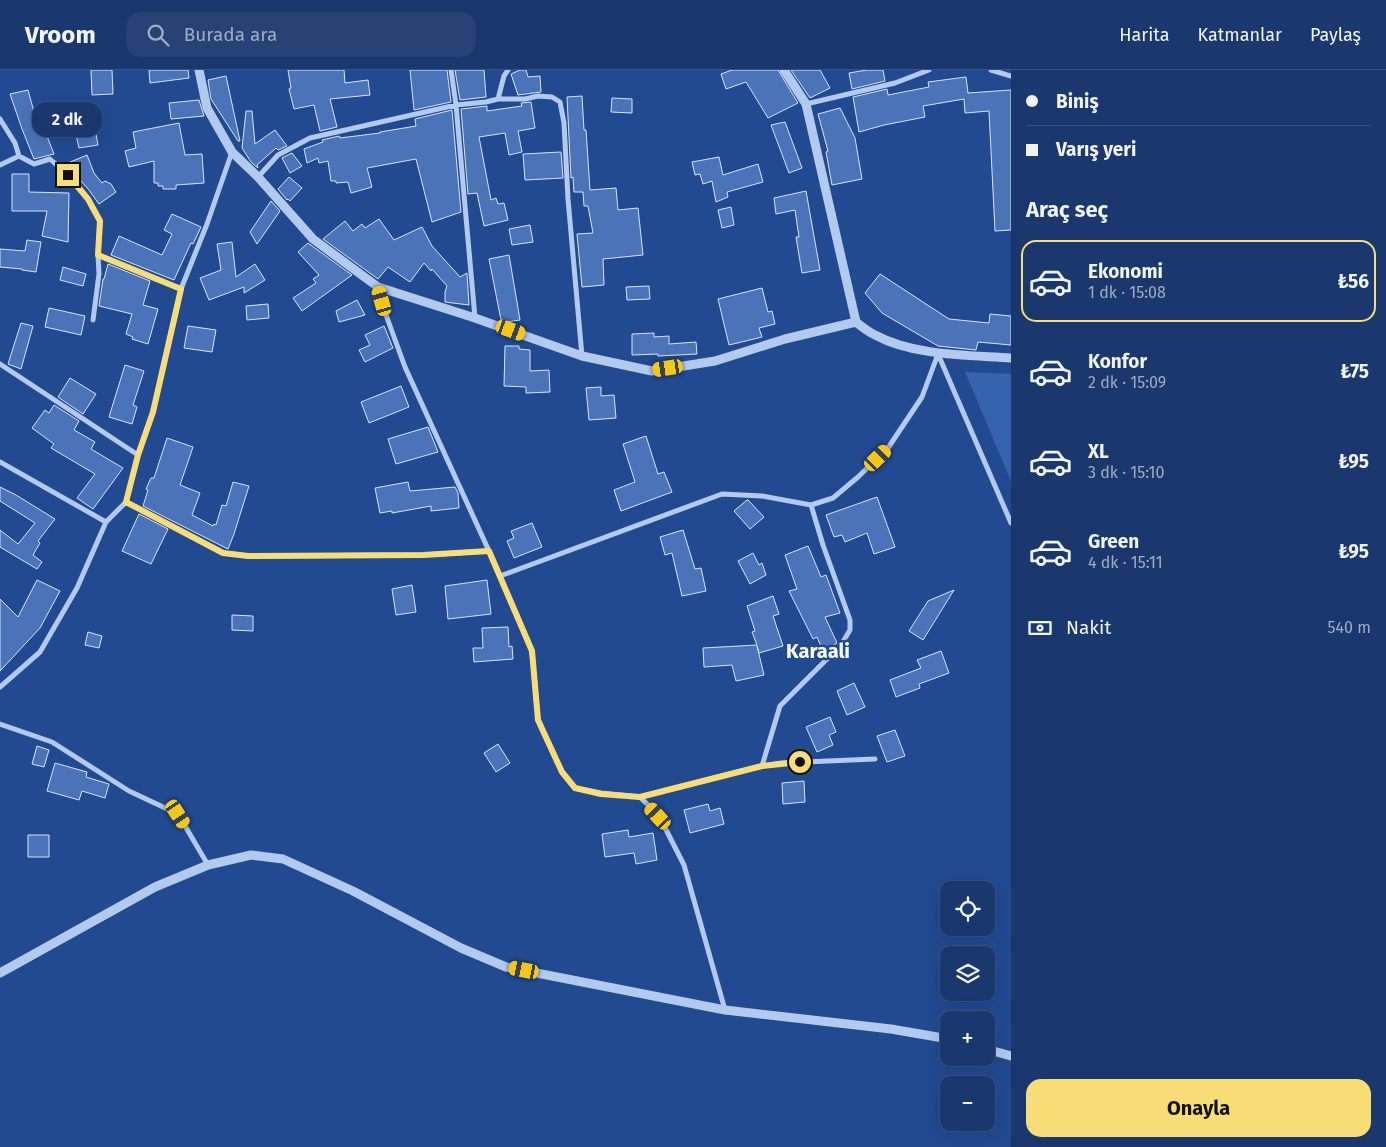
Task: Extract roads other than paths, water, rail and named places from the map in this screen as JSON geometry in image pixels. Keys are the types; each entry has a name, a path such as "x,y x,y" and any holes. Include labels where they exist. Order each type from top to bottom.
{"street":[{"path":"199,70 208,108 232,152 258,177 313,239 378,287 475,318 582,356 652,371 715,361 785,339 856,322"},
{"path":"451,70 456,105 475,318"},
{"path":"498,99 504,76 508,70"},
{"path":"784,70 806,104 856,322 876,336 938,354 1011,358"},
{"path":"806,104 895,83 929,70"},
{"path":"991,70 1011,76"},
{"path":"258,177 278,155 310,138 456,105 498,99 525,99 538,96 552,97 560,102 564,123 568,200 582,356"},
{"path":"0,118 15,143 19,156 34,164 50,159 68,175 88,199 100,221 99,274 93,320"},
{"path":"0,687 40,652 76,588 106,522 126,502 138,455 153,412 181,289 208,224 232,152"},
{"path":"0,165 19,156"},
{"path":"98,255 181,289"},
{"path":"378,287 405,367 489,551 532,651 538,720 562,772 575,788 601,794 640,797 762,766 781,763 875,759"},
{"path":"500,576 722,494 762,496 811,505 833,498 888,448 922,396 938,354"},
{"path":"938,354 1011,523"},
{"path":"0,364 138,455"},
{"path":"0,462 106,522"},
{"path":"126,502 223,553 248,556 423,555 489,551"},
{"path":"762,766 780,706 842,645 850,630 850,620 811,505"},
{"path":"0,724 52,742 129,790 178,814 208,865"},
{"path":"640,797 658,816 684,865 725,1010"},
{"path":"0,973 155,887 208,865 251,855 283,859 352,891 461,948 506,967 725,1010 891,1029 940,1037"},
{"path":"995,1051 1011,1056"}],"district":[{"name":"Karaali","path":"818,651"}]}
